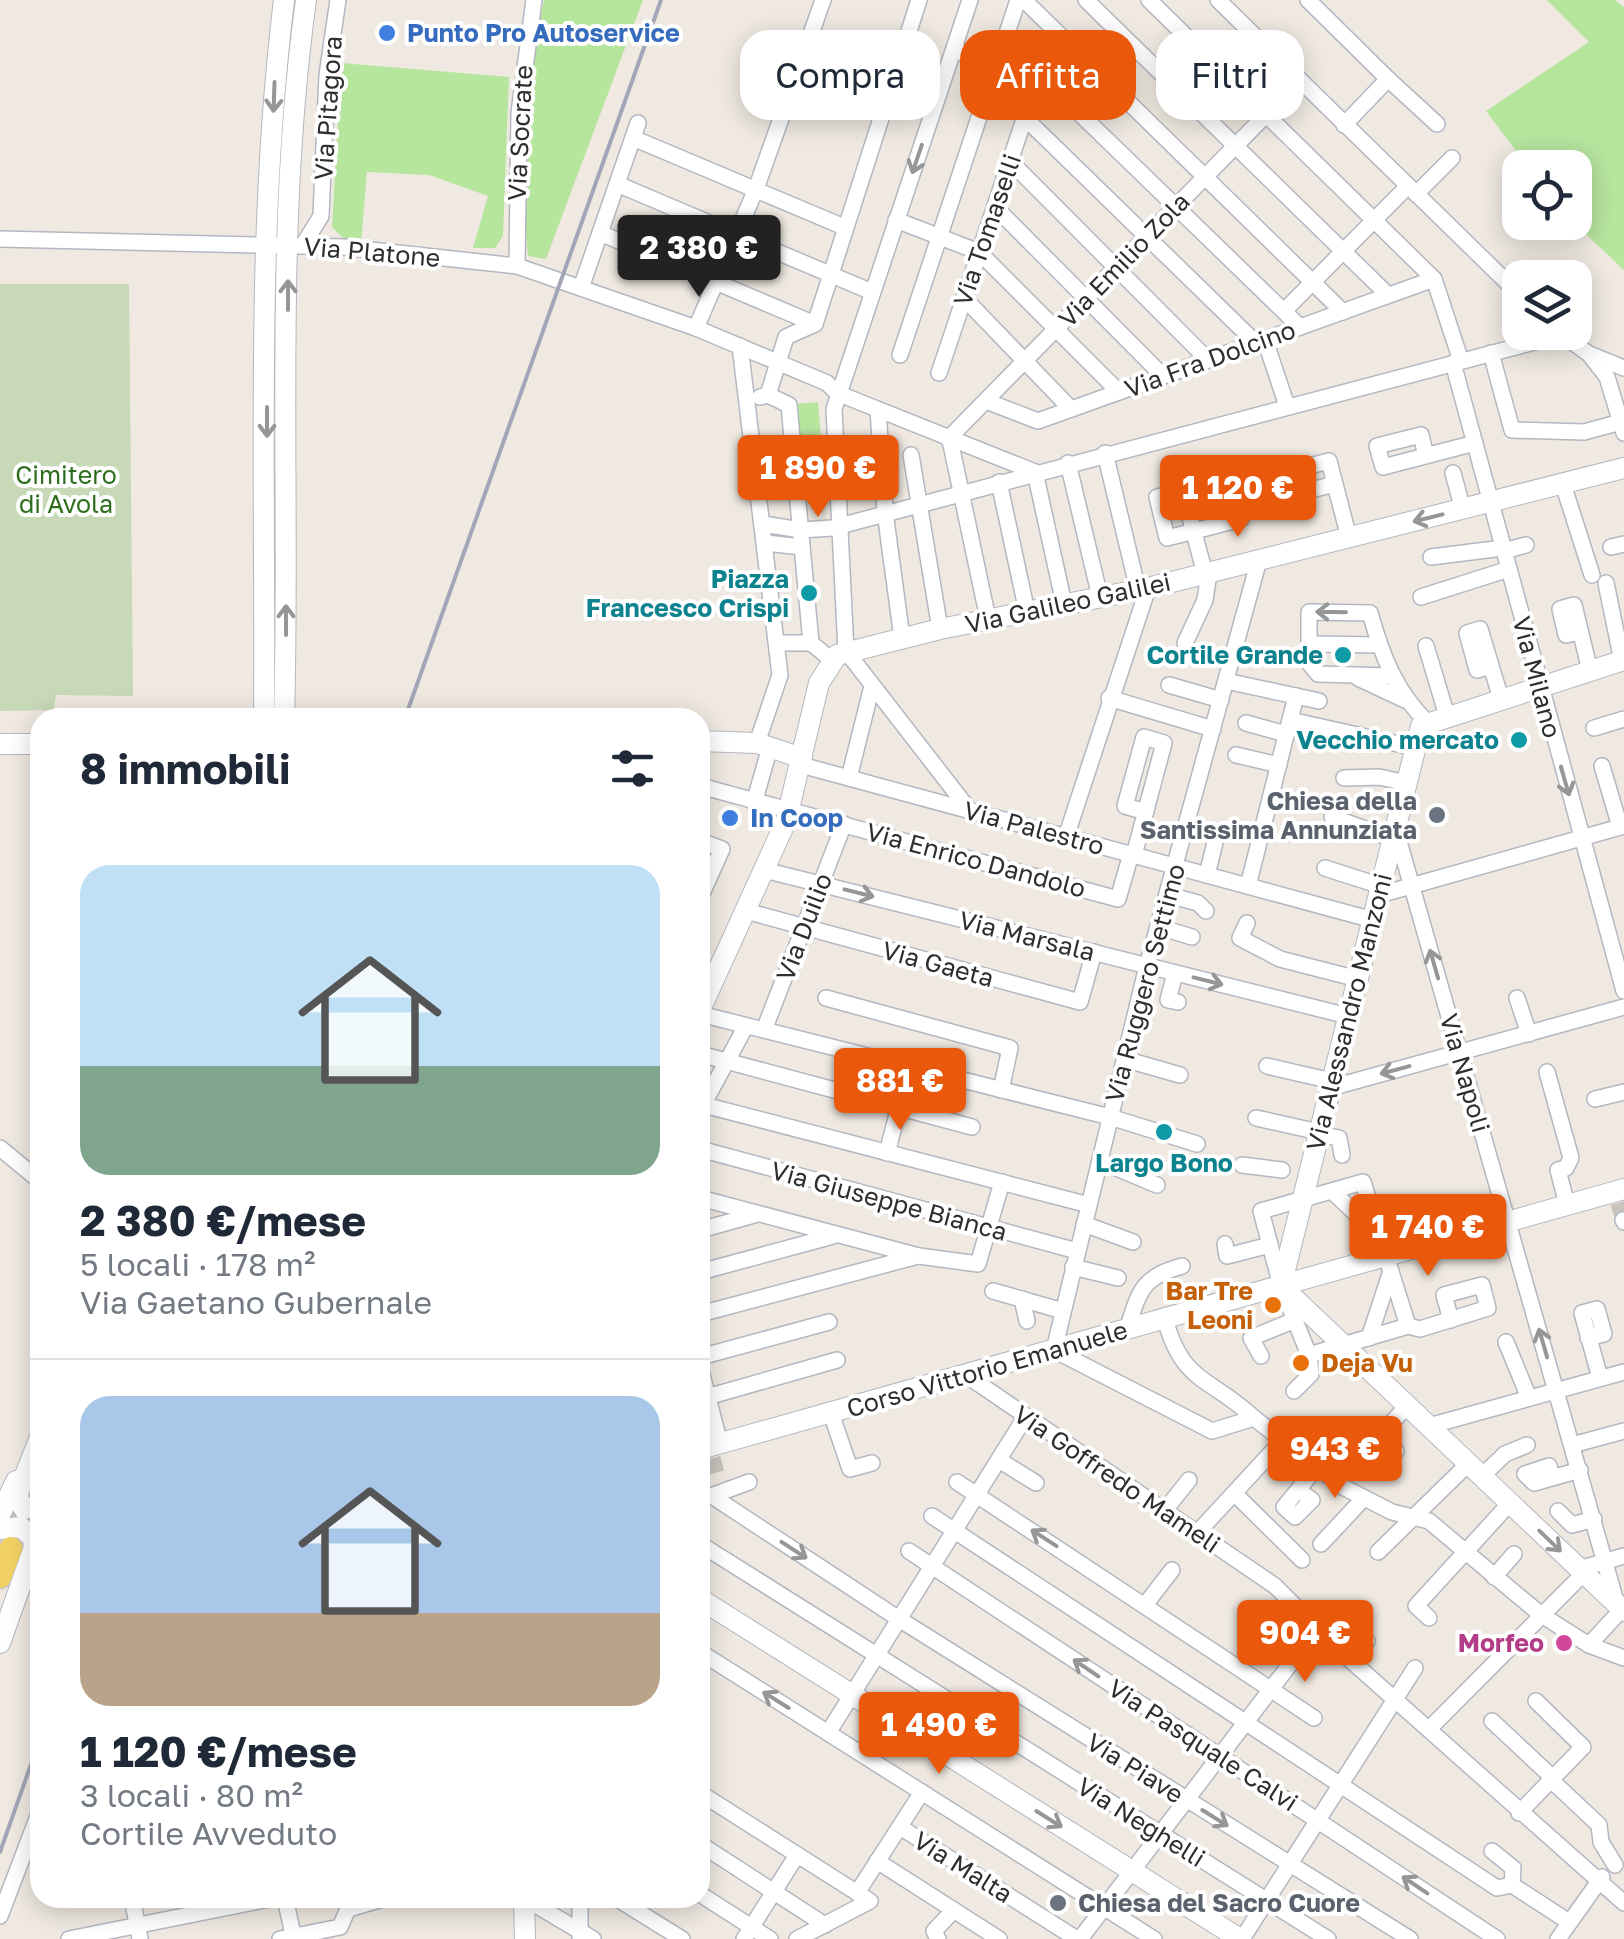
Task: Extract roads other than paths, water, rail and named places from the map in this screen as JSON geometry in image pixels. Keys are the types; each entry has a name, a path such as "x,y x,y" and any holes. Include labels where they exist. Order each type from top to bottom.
{"main road":[{"path":"0,1577 5,1539"}],"street":[{"path":"284,0 276,70 286,245 284,708"},
{"path":"264,708 296,72 306,0"},
{"name":"Via Pitagora","path":"321,216 327,75 338,0"},
{"name":"Via Socrate","path":"517,266 519,113 534,0"},
{"path":"696,328 756,189 823,0"},
{"path":"768,395 776,359 786,338 816,324 918,0"},
{"path":"710,990 789,811 820,684 847,654 845,523 834,409 970,0"},
{"path":"1010,30 1021,0 1054,30"},
{"path":"1086,0 1388,296"},
{"path":"1149,0 1180,30"},
{"path":"1218,0 1249,30"},
{"path":"1308,0 1437,124"},
{"path":"954,50 960,52"},
{"path":"1344,124 1388,79"},
{"path":"1304,84 1502,278"},
{"path":"1136,110 1343,312"},
{"path":"900,355 978,120"},
{"name":"Via Tomaselli","path":"939,373 1024,120"},
{"path":"1027,120 1260,341 1287,406"},
{"path":"1084,120 1300,327"},
{"name":"Via Emilio Zola","path":"949,439 1261,120"},
{"path":"1271,120 1434,279"},
{"path":"582,286 635,130 844,227"},
{"path":"1284,312 1374,221 1452,158"},
{"path":"1010,162 1208,360"},
{"path":"617,184 872,292"},
{"path":"995,207 1163,376"},
{"path":"286,245 321,216 328,234 344,247"},
{"path":"896,220 979,252 1118,392"},
{"path":"600,233 816,324"},
{"name":"Via Platone","path":"0,238 344,247 517,266 582,286 776,359 878,410 1035,472"},
{"name":"Via Fra Dolcino","path":"986,401 1038,421 1434,279"},
{"name":"Via Milano","path":"1434,279 1441,289 1474,443 1624,991"},
{"path":"964,298 1071,409"},
{"path":"736,344 748,399 780,675 754,803"},
{"path":"766,543 802,539 885,512 1502,350"},
{"path":"1583,350 1624,368"},
{"path":"1491,353 1512,430 1584,432 1622,428 1607,376 1589,354"},
{"path":"748,399 768,395 789,405 810,643"},
{"path":"878,410 885,512 902,638"},
{"path":"1383,467 1378,446 1421,435 1426,456 1474,443"},
{"path":"949,439 988,619"},
{"path":"1066,836 1143,589 1105,453"},
{"path":"911,455 940,629"},
{"path":"1184,643 1205,600 1207,573 1194,531 1184,490 1157,497 1168,538 1194,531 1241,519 1232,486 1329,461 1349,538"},
{"path":"1068,463 1100,597"},
{"name":"Via Galileo Galilei","path":"847,654 940,629 1143,589 1624,468"},
{"path":"757,470 796,478"},
{"path":"1035,472 1064,604"},
{"path":"1453,473 1463,510"},
{"path":"999,482 1027,612"},
{"path":"1238,508 1335,484"},
{"path":"1352,675 1437,719 1623,661 1599,579 1564,484"},
{"path":"764,524 802,539"},
{"path":"1430,557 1526,545"},
{"name":"Via Ruggero Settimo","path":"1054,1350 1158,927 1259,560"},
{"path":"1421,598 1509,569"},
{"path":"1560,609 1574,606 1590,672"},
{"path":"1392,676 1318,674 1309,663 1309,612 1370,613 1379,644 1405,700"},
{"path":"1467,632 1480,629 1501,699"},
{"path":"778,643 810,643 847,654 970,811"},
{"path":"1309,644 1379,644"},
{"path":"1426,646 1437,719"},
{"path":"1226,681 1320,701"},
{"path":"1168,685 1220,700"},
{"path":"849,778 872,686"},
{"path":"1248,886 1296,696"},
{"path":"1109,698 1213,729"},
{"name":"Via Alessandro Manzoni","path":"1278,1287 1299,1180 1319,1133 1421,726 1437,719"},
{"path":"1594,728 1624,719"},
{"path":"1246,723 1416,748"},
{"path":"1133,855 1146,812 1126,806 1144,737 1164,743"},
{"path":"710,742 763,746 803,765"},
{"path":"0,744 30,744"},
{"path":"1236,754 1279,765"},
{"name":"Via Palestro","path":"803,765 1373,920"},
{"path":"1325,868 1380,891 1412,886 1622,829 1602,766"},
{"path":"1344,778 1379,777 1407,783"},
{"name":"Via Enrico Dandolo","path":"710,789 1118,899 1133,855"},
{"path":"1332,818 1394,834"},
{"name":"Via Duilio","path":"764,1030 844,824"},
{"path":"1207,875 1218,834"},
{"name":"Via Napoli","path":"1394,834 1621,1608"},
{"path":"710,844 722,849 710,876"},
{"name":"Via Marsala","path":"764,870 1348,1016"},
{"path":"1168,895 1198,903 1206,911"},
{"name":"Via Gaeta","path":"746,911 1080,1002 1094,952"},
{"path":"1247,923 1240,938 1280,958 1358,979"},
{"path":"1158,927 1192,937"},
{"path":"1175,973 1168,1000 1178,1002"},
{"path":"826,998 1010,1048 1000,1090"},
{"path":"1518,998 1529,1034"},
{"path":"1267,1066 1331,1084 1624,1007"},
{"path":"710,1015 1110,1117 1198,1144"},
{"path":"710,1091 746,1026"},
{"path":"710,1057 972,1127"},
{"path":"1124,1059 1180,1075"},
{"path":"1547,1072 1572,1158 1566,1168 1558,1170 1567,1205"},
{"path":"1596,1100 1624,1092"},
{"path":"710,1106 1089,1205"},
{"path":"887,1153 899,1108"},
{"path":"1256,1118 1340,1138 1342,1155"},
{"path":"0,1148 30,1172"},
{"name":"Via Giuseppe Bianca","path":"710,1153 990,1228 1118,1278"},
{"path":"1100,1160 1157,1185"},
{"path":"1242,1164 1332,1191 1388,1254"},
{"path":"1294,1390 1311,1374 1310,1362 1278,1287 1261,1210 1299,1180"},
{"path":"710,1201 919,1256 978,1264 1002,1182"},
{"path":"1332,1191 1363,1182 1414,1328"},
{"path":"1388,1254 1619,1194"},
{"path":"710,1227 758,1214"},
{"path":"1084,1224 1133,1242"},
{"path":"710,1269 837,1235"},
{"path":"1225,1244 1227,1256 1266,1246"},
{"path":"1370,1338 1388,1254"},
{"name":"Corso Vittorio Emanuele","path":"710,1449 1388,1254"},
{"path":"710,1311 919,1256"},
{"path":"1127,1330 1138,1297 1151,1277 1182,1266"},
{"path":"1310,1362 1370,1338 1452,1320 1488,1308 1482,1285 1444,1295 1452,1320"},
{"path":"1278,1287 1349,1349 1621,1608 1588,1645"},
{"path":"993,1292 1063,1310"},
{"path":"1022,1299 1027,1321"},
{"path":"1597,1309 1582,1313 1600,1378"},
{"path":"1165,1319 1172,1347 1190,1374 1254,1418 1316,1468 1362,1499 1410,1518 1429,1521 1540,1614 1588,1645 1624,1658"},
{"path":"710,1354 829,1322"},
{"path":"1261,1356 1251,1338 1292,1322"},
{"path":"1506,1342 1529,1398"},
{"path":"1054,1350 1212,1431 1254,1418"},
{"path":"710,1396 836,1360"},
{"path":"1429,1426 1624,1372"},
{"name":"Via Goffredo Mameli","path":"966,1376 1275,1586 1339,1650 1624,1903"},
{"path":"1388,1460 1370,1444 1408,1405"},
{"path":"831,1413 850,1469 872,1464"},
{"path":"828,1733 1024,1418"},
{"path":"1572,1445 1624,1431"},
{"path":"1198,1532 1282,1440"},
{"path":"1378,1552 1410,1518 1476,1470 1527,1445"},
{"path":"0,1515 30,1457"},
{"path":"999,1460 1036,1484"},
{"path":"30,1463 17,1496 24,1509 30,1508"},
{"path":"1295,1517 1284,1507 1316,1468"},
{"path":"1525,1474 1534,1482 1580,1470"},
{"path":"1165,1510 1189,1480"},
{"path":"713,1491 749,1482"},
{"path":"958,1482 1314,1718"},
{"name":"Via Piave","path":"713,1491 899,1619 1410,1939"},
{"path":"1234,1493 1302,1560"},
{"path":"1322,1544 1362,1499"},
{"path":"1430,1618 1416,1606 1510,1503"},
{"path":"1558,1511 1572,1525 1594,1519"},
{"path":"932,1516 1496,1888 1512,1885 1570,1922"},
{"path":"5,1539 14,1526 28,1531 30,1538"},
{"name":"Via Neghelli","path":"710,1551 875,1658 1328,1939"},
{"name":"Via Pasquale Calvi","path":"909,1551 1497,1939"},
{"path":"1494,1577 1514,1554"},
{"path":"1430,1728 1582,1571 1624,1556"},
{"path":"0,1643 30,1564"},
{"path":"1144,1605 1172,1570"},
{"path":"710,1605 1241,1939 1415,1668"},
{"path":"1078,1939 1316,1629"},
{"path":"1339,1650 1353,1630 1367,1641"},
{"path":"710,1658 1154,1939"},
{"path":"1519,1813 1583,1747 1536,1702"},
{"path":"1492,1721 1600,1825 1601,1842 1620,1862 1597,1881 1558,1939"},
{"path":"797,1939 825,1925 863,1897 877,1862 922,1792"},
{"path":"710,1800 863,1897"},
{"name":"Via Malta","path":"900,1826 1078,1939"},
{"path":"0,1916 30,1842"},
{"path":"710,1850 825,1925"},
{"path":"1492,1850 1513,1868 1512,1885"},
{"path":"748,1933 797,1855"},
{"path":"877,1862 993,1938"},
{"path":"710,1902 748,1933 770,1939"},
{"path":"68,1939 139,1932 234,1908"},
{"path":"286,1908 289,1938 340,1927 351,1908"},
{"path":"524,1908 526,1939"},
{"path":"540,1908 585,1936"},
{"path":"581,1908 585,1936"},
{"path":"632,1908 682,1939"},
{"path":"938,1939 934,1931 954,1910"}],"tunnel":[{"path":"287,59 295,0"},
{"path":"279,209 283,121"},
{"path":"1618,1203 1623,1220"},
{"path":"713,1458 719,1480"},
{"path":"19,1526 30,1497"}],"railway":[{"path":"409,708 661,0"},
{"path":"0,1852 30,1767"}],"place":[{"name":"Punto Pro Autoservice","path":"387,33"},
{"name":"Piazza Francesco Crispi","path":"809,593"},
{"name":"Cortile Grande","path":"1343,655"},
{"name":"Vecchio mercato","path":"1519,740"},
{"name":"Chiesa della Santissima Annunziata","path":"1437,815"},
{"name":"In Coop","path":"730,818"},
{"name":"Largo Bono","path":"1164,1132"},
{"name":"Bar Tre Leoni","path":"1273,1305"},
{"name":"Deja Vu","path":"1301,1363"},
{"name":"Morfeo","path":"1564,1643"},
{"name":"Chiesa del Sacro Cuore","path":"1058,1903"}],"park label":[{"name":"Cimitero di Avola","path":"66,490"}]}
